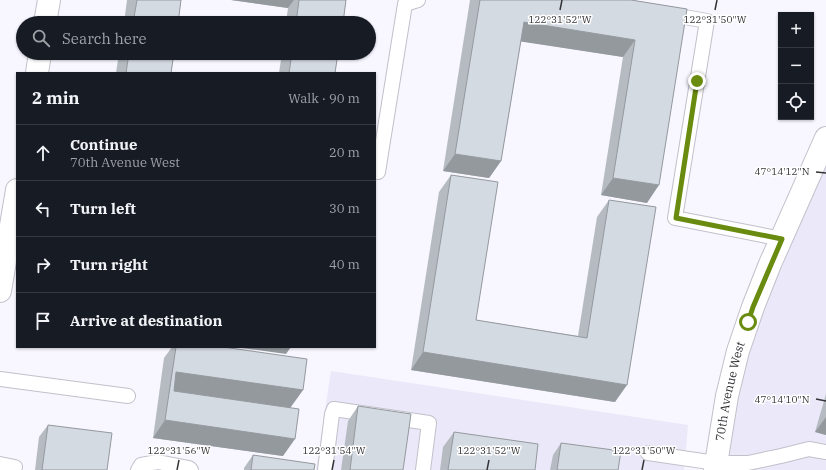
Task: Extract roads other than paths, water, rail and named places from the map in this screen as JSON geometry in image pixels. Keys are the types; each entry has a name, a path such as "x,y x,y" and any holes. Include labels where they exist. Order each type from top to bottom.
{"street":[{"path":"46,16 49,0"},
{"path":"37,72 39,60"},
{"name":"70th Avenue West","path":"715,466 727,396 738,351 753,307 782,239 824,149"},
{"path":"0,291 3,248 16,194"}],"lane":[{"path":"377,172 405,4 418,0"},
{"path":"652,12 707,21 676,218 782,239"},
{"path":"0,379 128,396"},
{"path":"325,470 332,414 334,409 429,423 423,470"},
{"path":"648,453 715,466 748,463 809,449 826,452"},
{"path":"138,470 141,465 158,462 189,468 191,470"},
{"path":"0,464 16,467"}]}
